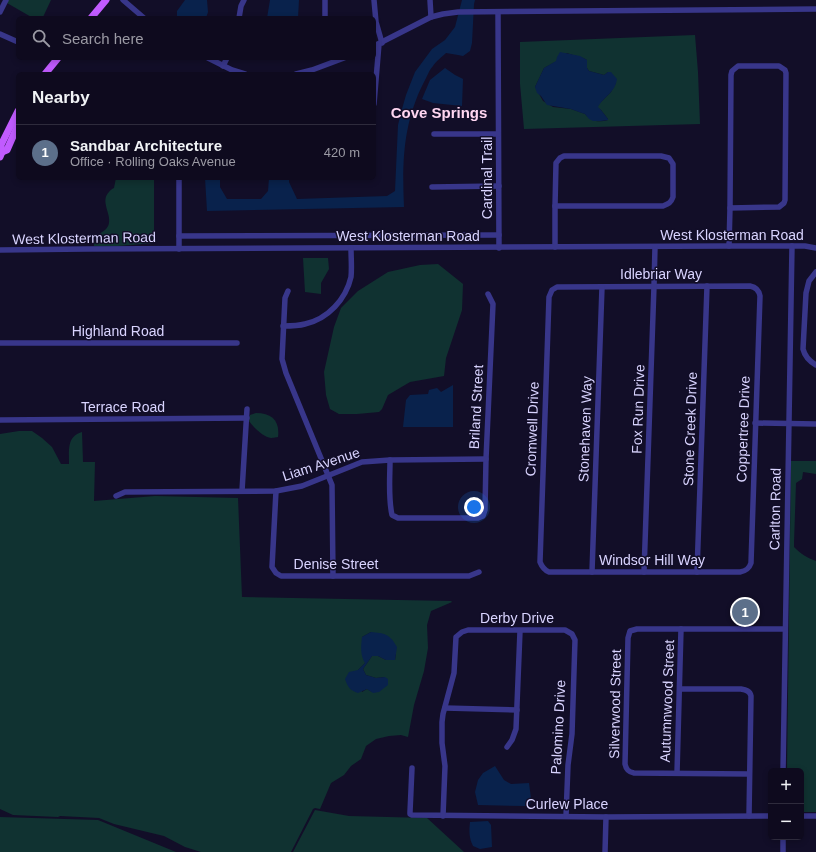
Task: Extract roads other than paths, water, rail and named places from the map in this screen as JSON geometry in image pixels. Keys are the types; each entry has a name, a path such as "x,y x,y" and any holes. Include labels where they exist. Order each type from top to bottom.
{"main road":[{"path":"93,16 106,0"},
{"path":"46,72 55,60"},
{"path":"1,155 1,145 16,115"},
{"path":"1,155 7,150 16,130"}],"street":[{"path":"0,12 6,0"},
{"path":"123,0 142,16"},
{"path":"238,16 244,0"},
{"path":"325,0 325,16"},
{"path":"374,0 375,16"},
{"path":"430,0 431,17"},
{"path":"378,44 431,17 458,12 816,10"},
{"name":"Cardinal Trail","path":"498,12 499,248"},
{"path":"376,22 378,44 376,74"},
{"path":"0,34 16,41"},
{"path":"212,60 239,72"},
{"path":"223,66 226,60"},
{"path":"306,72 335,60"},
{"path":"730,208 776,208 782,205 785,200 786,73 785,70 779,66 738,66 732,71 731,74 730,208 730,246"},
{"path":"434,134 498,134"},
{"path":"555,206 668,205 673,198 673,164 669,158 661,156 564,156 560,158 555,166 555,206 555,247"},
{"path":"179,180 179,249"},
{"path":"432,187 499,186"},
{"path":"179,236 499,235"},
{"name":"West Klosterman Road","path":"0,250 730,246 792,246 816,248"},
{"name":"Carlton Road","path":"783,768 792,246"},
{"name":"Fox Run Drive","path":"644,572 655,247"},
{"path":"283,326 301,325 314,322 328,313 339,302 347,289 350,277 351,248"},
{"path":"816,272 809,281 806,293 803,349 807,359 816,365"},
{"name":"Idlebriar Way","path":"557,286 752,286 757,290 760,296"},
{"name":"Cromwell Drive","path":"549,572 541,565 540,554 549,297 552,290 557,286"},
{"name":"Stone Creek Drive","path":"697,572 707,286"},
{"name":"Stonehaven Way","path":"592,572 602,287"},
{"path":"288,291 285,298 282,359 284,368 331,480 333,490 333,576"},
{"name":"Briland Street","path":"390,460 389,490 392,515 398,518 478,518 483,516 485,510 493,304 488,294"},
{"name":"Coppertree Drive","path":"751,563 760,296"},
{"name":"Highland Road","path":"0,343 237,343"},
{"path":"242,491 247,409"},
{"name":"Terrace Road","path":"0,420 247,418"},
{"path":"755,424 816,424"},
{"name":"Liam Avenue","path":"116,496 124,492 276,491 302,486 362,462 390,460 486,459"},
{"name":"Denise Street","path":"276,491 272,567 278,575 470,576 478,572"},
{"name":"Windsor Hill Way","path":"549,572 744,572 748,570 751,563"},
{"name":"Silverwood Street","path":"677,773 634,773 629,771 626,767 628,638 630,631 636,629 681,629"},
{"path":"681,629 785,629"},
{"name":"Autumnwood Street","path":"677,773 681,629"},
{"name":"Derby Drive","path":"445,708 454,673 456,637 460,633 468,630 566,630 572,634 575,640"},
{"path":"507,747 514,737 516,729 520,630"},
{"name":"Palomino Drive","path":"566,816 568,765 572,734 575,640"},
{"path":"680,689 743,690 750,693 749,816"},
{"path":"443,816 445,766 442,745 442,729 445,708 517,710"},
{"name":"Curlew Place","path":"412,768 410,814 412,815 606,817 768,816"},
{"path":"677,773 749,774"},
{"path":"804,816 816,816"},
{"path":"605,852 606,817"},
{"path":"783,840 783,852"}],"water":[{"path":"185,0 207,0 208,12 207,16 177,16 177,11"},
{"path":"270,0 299,0 298,16 267,16"},
{"path":"462,0 475,0 472,43 470,51 463,56 446,53 430,69 417,97 405,143 403,174 404,207 207,211 205,180 220,180 220,187 227,199 261,199 268,191 269,180 289,180 297,199 387,196 395,191 398,125 406,95 415,72 432,49 445,40 455,27"},
{"path":"560,52 580,56 587,60 587,68 589,71 604,75 611,72 617,79 612,91 598,107 608,120 593,121 585,114 571,109 547,105 537,93 535,87 544,68 556,61"},
{"path":"445,68 463,79 462,106 433,103 422,99 430,80"},
{"path":"453,385 453,427 403,427 406,400 410,395 428,394 429,390 437,388 441,392"},
{"path":"371,632 386,635 392,639 397,647 395,660 386,660 378,656 372,656 363,669 366,675 376,678 385,677 388,679 388,685 379,692 373,693 367,689 358,693 353,691 347,685 345,679 349,672 358,670 365,663 363,660 361,647 362,637"},
{"path":"495,766 504,780 511,784 529,783 531,798 530,805 478,805 475,792 478,780 483,773"},
{"path":"488,821 491,825 492,847 480,849 473,846 469,828 470,822"}],"place":[{"name":"Sandbar Architecture","path":"745,612"}],"district":[{"name":"Cove Springs","path":"439,113"}]}
